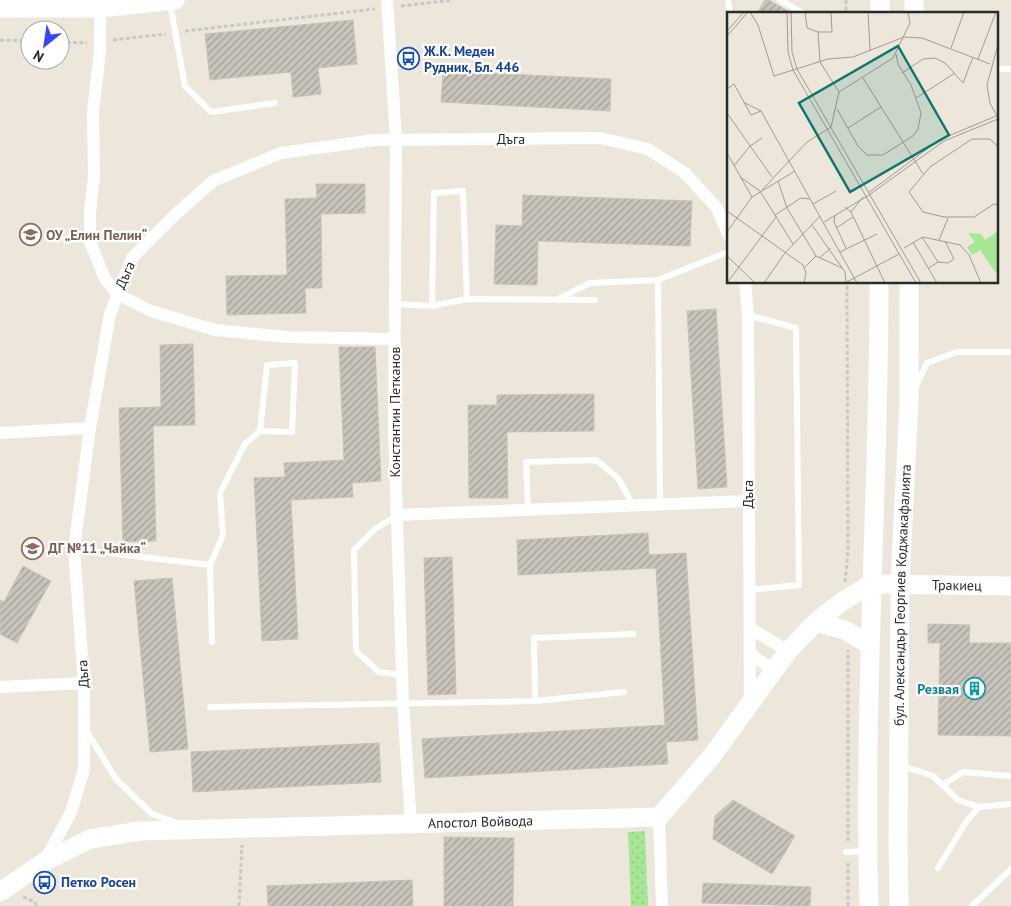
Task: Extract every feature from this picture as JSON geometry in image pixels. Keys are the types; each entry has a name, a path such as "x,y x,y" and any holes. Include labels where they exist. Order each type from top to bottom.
{"main road":[{"path":"0,8 100,8 175,0"},
{"name":"бул. Александър Георгиев Коджакафалията","path":"869,906 870,645 879,360 879,284"},
{"name":"бул. Александър Георгиев Коджакафалията","path":"899,906 900,583 909,401 909,284"},
{"path":"659,817 712,756 788,651 816,622 843,601 871,584"},
{"name":"Тракиец","path":"871,584 1011,586"},
{"path":"816,622 845,630 870,645"},
{"name":"Апостол Войвода","path":"0,892 44,862 90,839 140,831 191,828 659,817"}],"street":[{"name":"Константин Петканов","path":"387,4 396,139 394,429 403,704 411,823"},
{"path":"100,8 100,42 92,111 94,176 90,212 90,242 105,279 117,294 151,310 215,330 286,337 395,339"},
{"name":"Дъга","path":"44,862 71,812 84,769 84,683 74,549 90,428 110,314 132,258 213,181 281,153 396,139 600,138 648,149 684,173 717,208 727,232"},
{"name":"Дъга","path":"745,284 748,315 747,501 750,590 750,705"},
{"path":"0,433 90,428"},
{"path":"397,515 528,509 660,506 747,501"},
{"path":"750,628 788,651"},
{"path":"750,652 774,670"},
{"path":"0,687 84,683"},
{"path":"659,817 662,906"}],"lane":[{"path":"170,0 185,86 211,112 276,103"},
{"path":"780,0 801,12"},
{"path":"998,69 1011,69"},
{"path":"432,306 434,194 463,191 467,299"},
{"path":"555,300 590,283 658,280 727,252"},
{"path":"658,280 660,506"},
{"path":"394,304 432,306 467,299 595,300"},
{"path":"748,315 796,328 799,585 750,590"},
{"path":"909,401 927,363 957,352 1011,352"},
{"path":"212,642 210,565 223,535 220,493 245,444 260,431 292,432 295,363 266,365 260,431"},
{"path":"528,509 526,462 596,460 618,478 634,506"},
{"path":"397,515 375,530 354,550 356,651 379,672 402,675"},
{"path":"74,549 210,565"},
{"path":"535,700 534,638 633,634"},
{"path":"210,707 535,700 624,692"},
{"path":"85,727 116,779 152,814 191,828"},
{"path":"899,765 921,770 944,784 958,800 979,807 1011,804"},
{"path":"944,784 963,772 1011,776"},
{"path":"938,868 966,822 979,807"},
{"path":"846,852 868,851"},
{"path":"972,906 1011,869"}],"path":[{"path":"70,42 100,42 387,4 452,0"},
{"path":"0,40 20,41"},
{"path":"239,906 243,827"}],"green space":[{"path":"645,831 648,906 631,906 628,832"}],"building":[{"path":"765,0 769,0 790,12 758,12"},
{"path":"353,20 357,64 318,68 321,94 293,97 291,72 210,80 205,34"},
{"path":"443,71 611,79 610,111 441,102"},
{"path":"316,184 365,184 365,213 321,214 322,288 305,288 306,313 227,315 226,276 287,275 285,199 317,198"},
{"path":"523,195 692,201 690,246 538,241 537,285 494,284 496,225 522,226"},
{"path":"716,309 727,487 698,489 687,311"},
{"path":"193,344 195,425 153,426 156,541 123,542 119,408 161,407 160,345"},
{"path":"339,347 375,347 381,481 352,483 353,497 291,500 298,639 262,641 254,478 285,477 284,463 344,460"},
{"path":"594,394 594,431 507,432 508,498 469,498 468,405 497,405 497,395"},
{"path":"648,533 649,555 686,553 698,740 666,742 668,764 425,778 422,739 665,725 656,568 518,575 517,540"},
{"path":"452,557 456,694 428,695 424,558"},
{"path":"23,566 51,581 17,643 0,634 0,600 4,602"},
{"path":"172,578 188,749 150,752 134,581"},
{"name":"Резвая","path":"928,624 970,625 969,643 1011,643 1011,736 938,735 940,643 928,643"},
{"path":"379,743 381,782 193,792 191,752"},
{"path":"733,800 795,836 772,874 713,839 715,816"},
{"path":"444,837 514,838 513,906 444,906"},
{"path":"412,880 413,906 268,906 267,886"},
{"path":"703,883 811,887 810,906 702,903"}],"place":[{"name":"Ж.К. Меден Рудник, Бл. 446","path":"408,59"},
{"name":"ОУ „Елин Пелин“","path":"30,235"},
{"name":"ДГ №11 „Чайка“","path":"32,548"},
{"name":"Резвая","path":"975,689"},
{"name":"Петко Росен","path":"45,882"}]}
